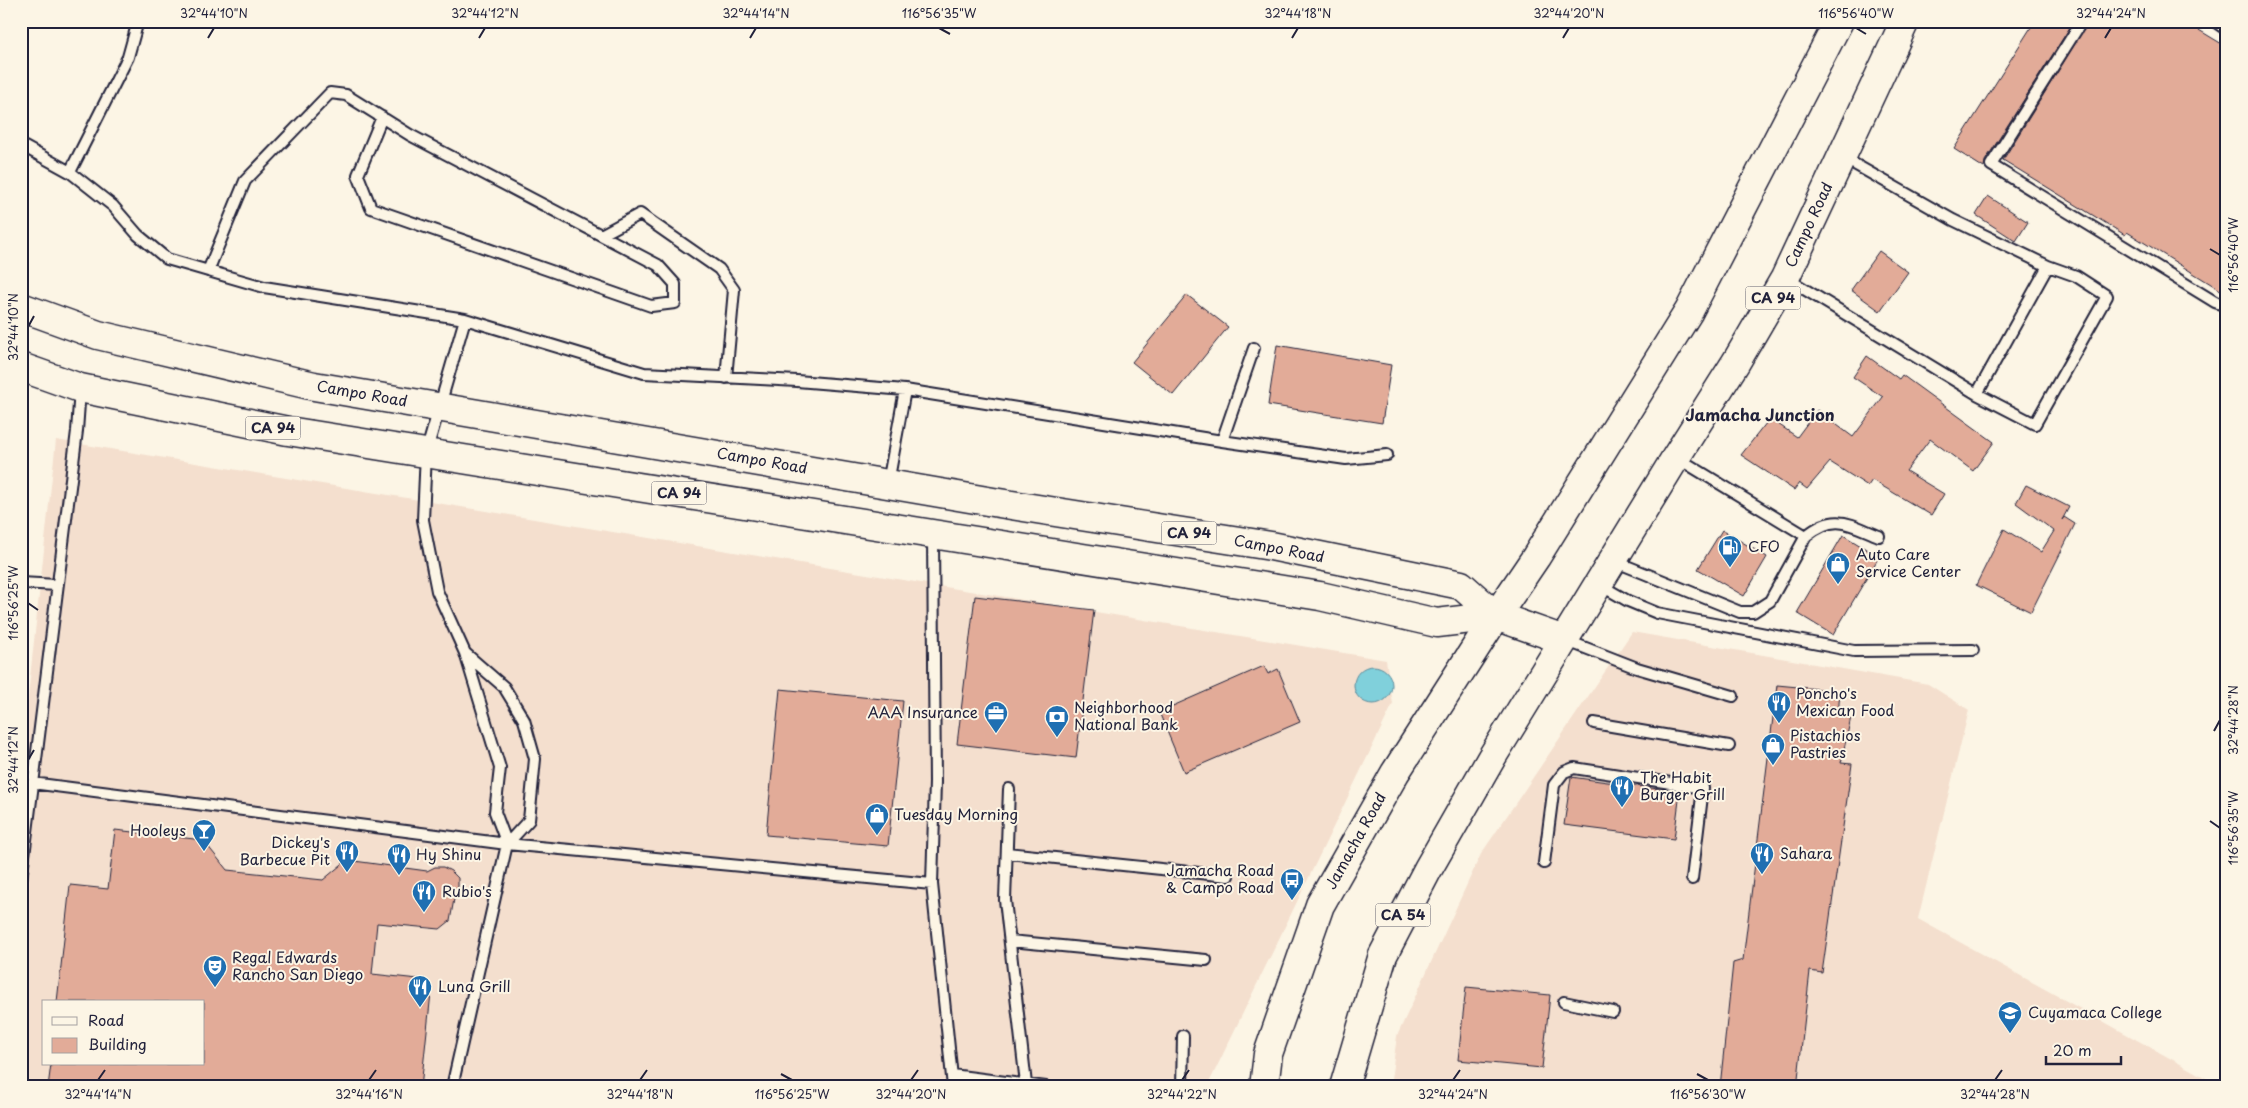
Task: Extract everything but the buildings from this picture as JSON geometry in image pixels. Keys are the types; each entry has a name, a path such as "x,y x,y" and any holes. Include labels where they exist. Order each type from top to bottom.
{"main road":[{"path":"1496,616 1541,549 1689,311 1839,21"},
{"name":"Campo Road","path":"21,307 98,335 314,386 1272,546 1460,585 1496,616 1564,640 1736,362 1785,278 1905,21"},
{"name":"Campo Road","path":"21,367 80,388 288,431 1320,596 1437,623 1496,616"},
{"name":"Jamacha Road","path":"1264,1087 1268,1054 1320,905 1395,773 1496,616"},
{"name":"CA 54","path":"1344,1087 1383,955 1472,791 1564,640"}],"lane":[{"path":"70,172 128,58 138,21"},
{"path":"2082,21 1990,165 2215,302 2227,306"},
{"path":"2214,21 2227,30"},
{"path":"208,271 245,181 330,93 346,95 410,135 658,264 674,284 675,303 651,306 416,226 371,208 358,174 382,118"},
{"path":"21,145 70,172 113,206 138,236 166,258 264,287 465,319 644,373 797,381 905,390 1346,459 1387,455"},
{"path":"1785,278 1977,394 2035,424 2107,296 2076,276 2048,266 1953,220 1841,156"},
{"path":"601,234 640,214 719,269 734,290 726,378"},
{"path":"1977,394 2048,266"},
{"path":"465,319 426,453 423,520 437,591 465,653 500,768 495,812 507,844"},
{"path":"1222,441 1254,348"},
{"path":"21,880 77,431 80,388"},
{"path":"888,483 905,390"},
{"path":"1676,457 1806,536"},
{"path":"1614,560 1740,612 1753,612 1770,601 1806,536 1816,527 1841,520 1879,536"},
{"path":"933,534 935,782 932,884 953,1087"},
{"path":"21,583 57,585"},
{"path":"1599,584 1628,601 1657,613 1854,651 1973,650"},
{"path":"1564,640 1637,668 1733,696"},
{"path":"452,1087 507,844 529,820 535,759 524,720 504,686 465,653"},
{"path":"1594,723 1728,746"},
{"path":"1544,863 1554,785 1564,772 1574,768 1703,788 1692,879"},
{"path":"32,783 507,844 932,884"},
{"path":"1009,789 1005,900 1026,1084"},
{"path":"1007,853 1228,876"},
{"path":"1010,941 1206,960"},
{"path":"1564,1002 1613,1012"},
{"path":"1182,1087 1183,1036"},
{"path":"952,1075 1046,1087"}],"shaded area":[{"path":"56,440 1386,660 1393,704 1207,1087 21,1087 21,760"},
{"path":"1632,632 1928,684 1969,710 1918,919 2222,1087 1390,1087 1397,1036 1481,854"}],"water":[{"path":"1373,666 1380,667 1386,672 1391,678 1391,692 1386,698 1380,703 1373,704 1366,703 1360,698 1355,692 1354,685 1355,678 1360,672 1366,667"}],"place":[{"name":"CFO","path":"1730,568"},
{"name":"Auto Care Service Center","path":"1838,585"},
{"name":"Poncho's Mexican Food","path":"1779,724"},
{"name":"AAA Insurance","path":"996,734"},
{"name":"Neighborhood National Bank","path":"1057,738"},
{"name":"Pistachios Pastries","path":"1773,766"},
{"name":"The Habit Burger Grill","path":"1622,808"},
{"name":"Tuesday Morning","path":"877,836"},
{"name":"Hooleys","path":"204,852"},
{"name":"Dickey's Barbecue Pit","path":"347,873"},
{"name":"Sahara","path":"1762,875"},
{"name":"Hy Shinu","path":"399,876"},
{"name":"Jamacha Road & Campo Road","path":"1292,901"},
{"name":"Rubio's","path":"424,913"},
{"name":"Regal Edwards Rancho San Diego","path":"215,988"},
{"name":"Luna Grill","path":"420,1008"},
{"name":"Cuyamaca College","path":"2010,1034"}],"district":[{"name":"Jamacha Junction","path":"1760,415"}]}
